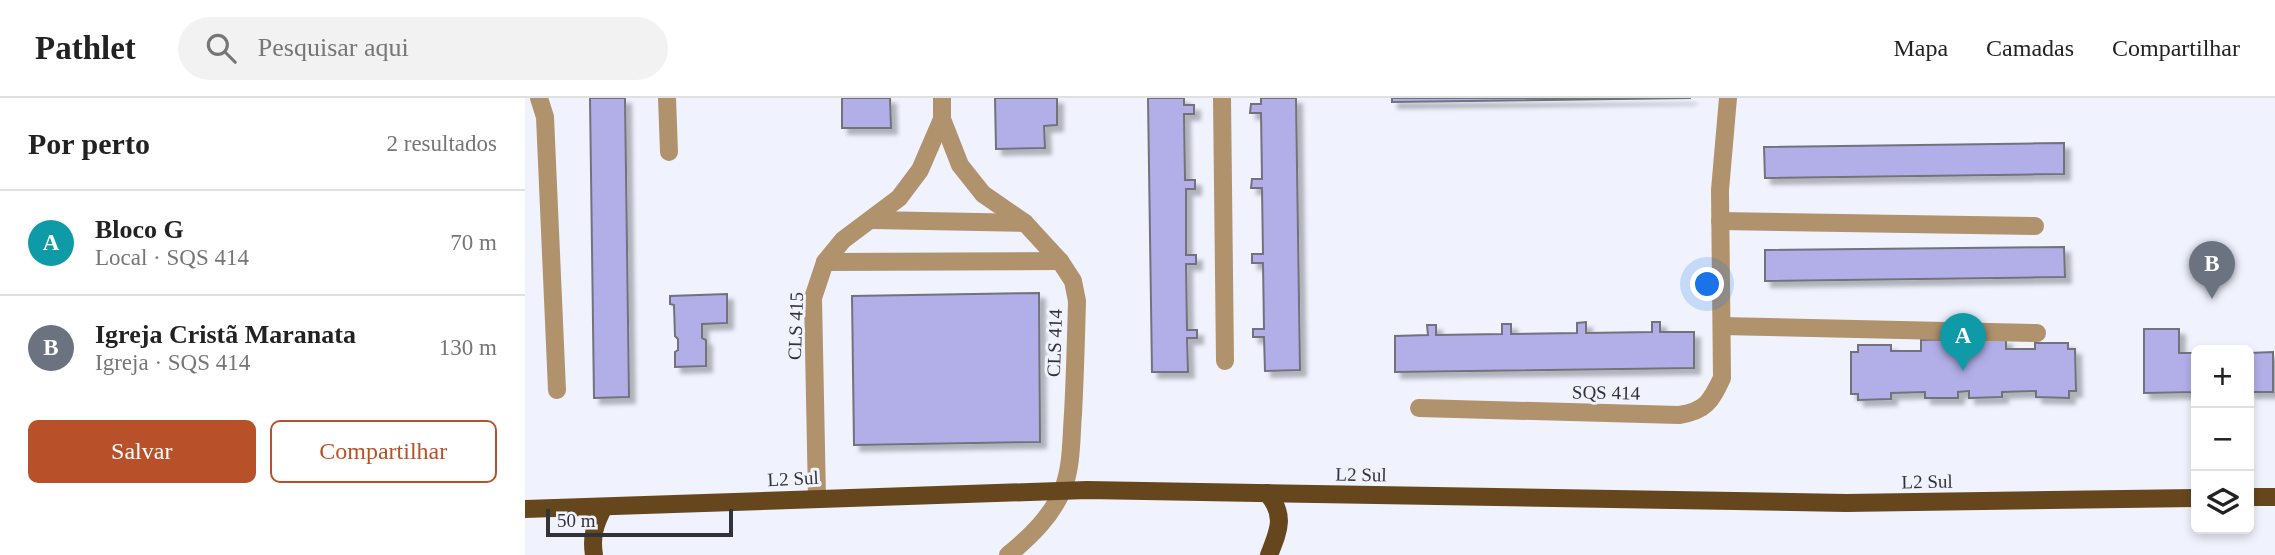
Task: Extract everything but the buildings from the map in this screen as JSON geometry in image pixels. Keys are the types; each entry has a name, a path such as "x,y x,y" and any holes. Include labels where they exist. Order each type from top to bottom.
{"main road":[{"name":"L2 Sul","path":"525,509 1062,491 1846,503 2191,498"},
{"path":"1267,493 1279,512 1279,526 1269,555"},
{"path":"2254,497 2275,497"},
{"path":"594,555 595,522 604,508"}],"street":[{"path":"539,98 545,117 557,390"},
{"path":"667,98 669,152"},
{"path":"942,98 942,120"},
{"path":"1222,98 1225,361"},
{"name":"SQS 414","path":"1419,408 1679,415 1697,412 1713,397 1722,378 1720,190 1728,98"},
{"name":"CLS 415","path":"817,498 814,299 825,262 843,240 899,198 920,170 942,120"},
{"name":"CLS 414","path":"942,120 960,164 983,194 1024,223 1060,261 1073,281 1077,301 1071,452 1062,491 1042,523 1008,555"},
{"path":"872,220 1024,223"},
{"path":"1720,221 2035,226"},
{"path":"825,262 1060,261"},
{"path":"1722,326 2037,333"}],"place":[{"name":"Igreja Cristã Maranata","path":"2212,299"},
{"name":"Bloco G","path":"1963,371"}]}
